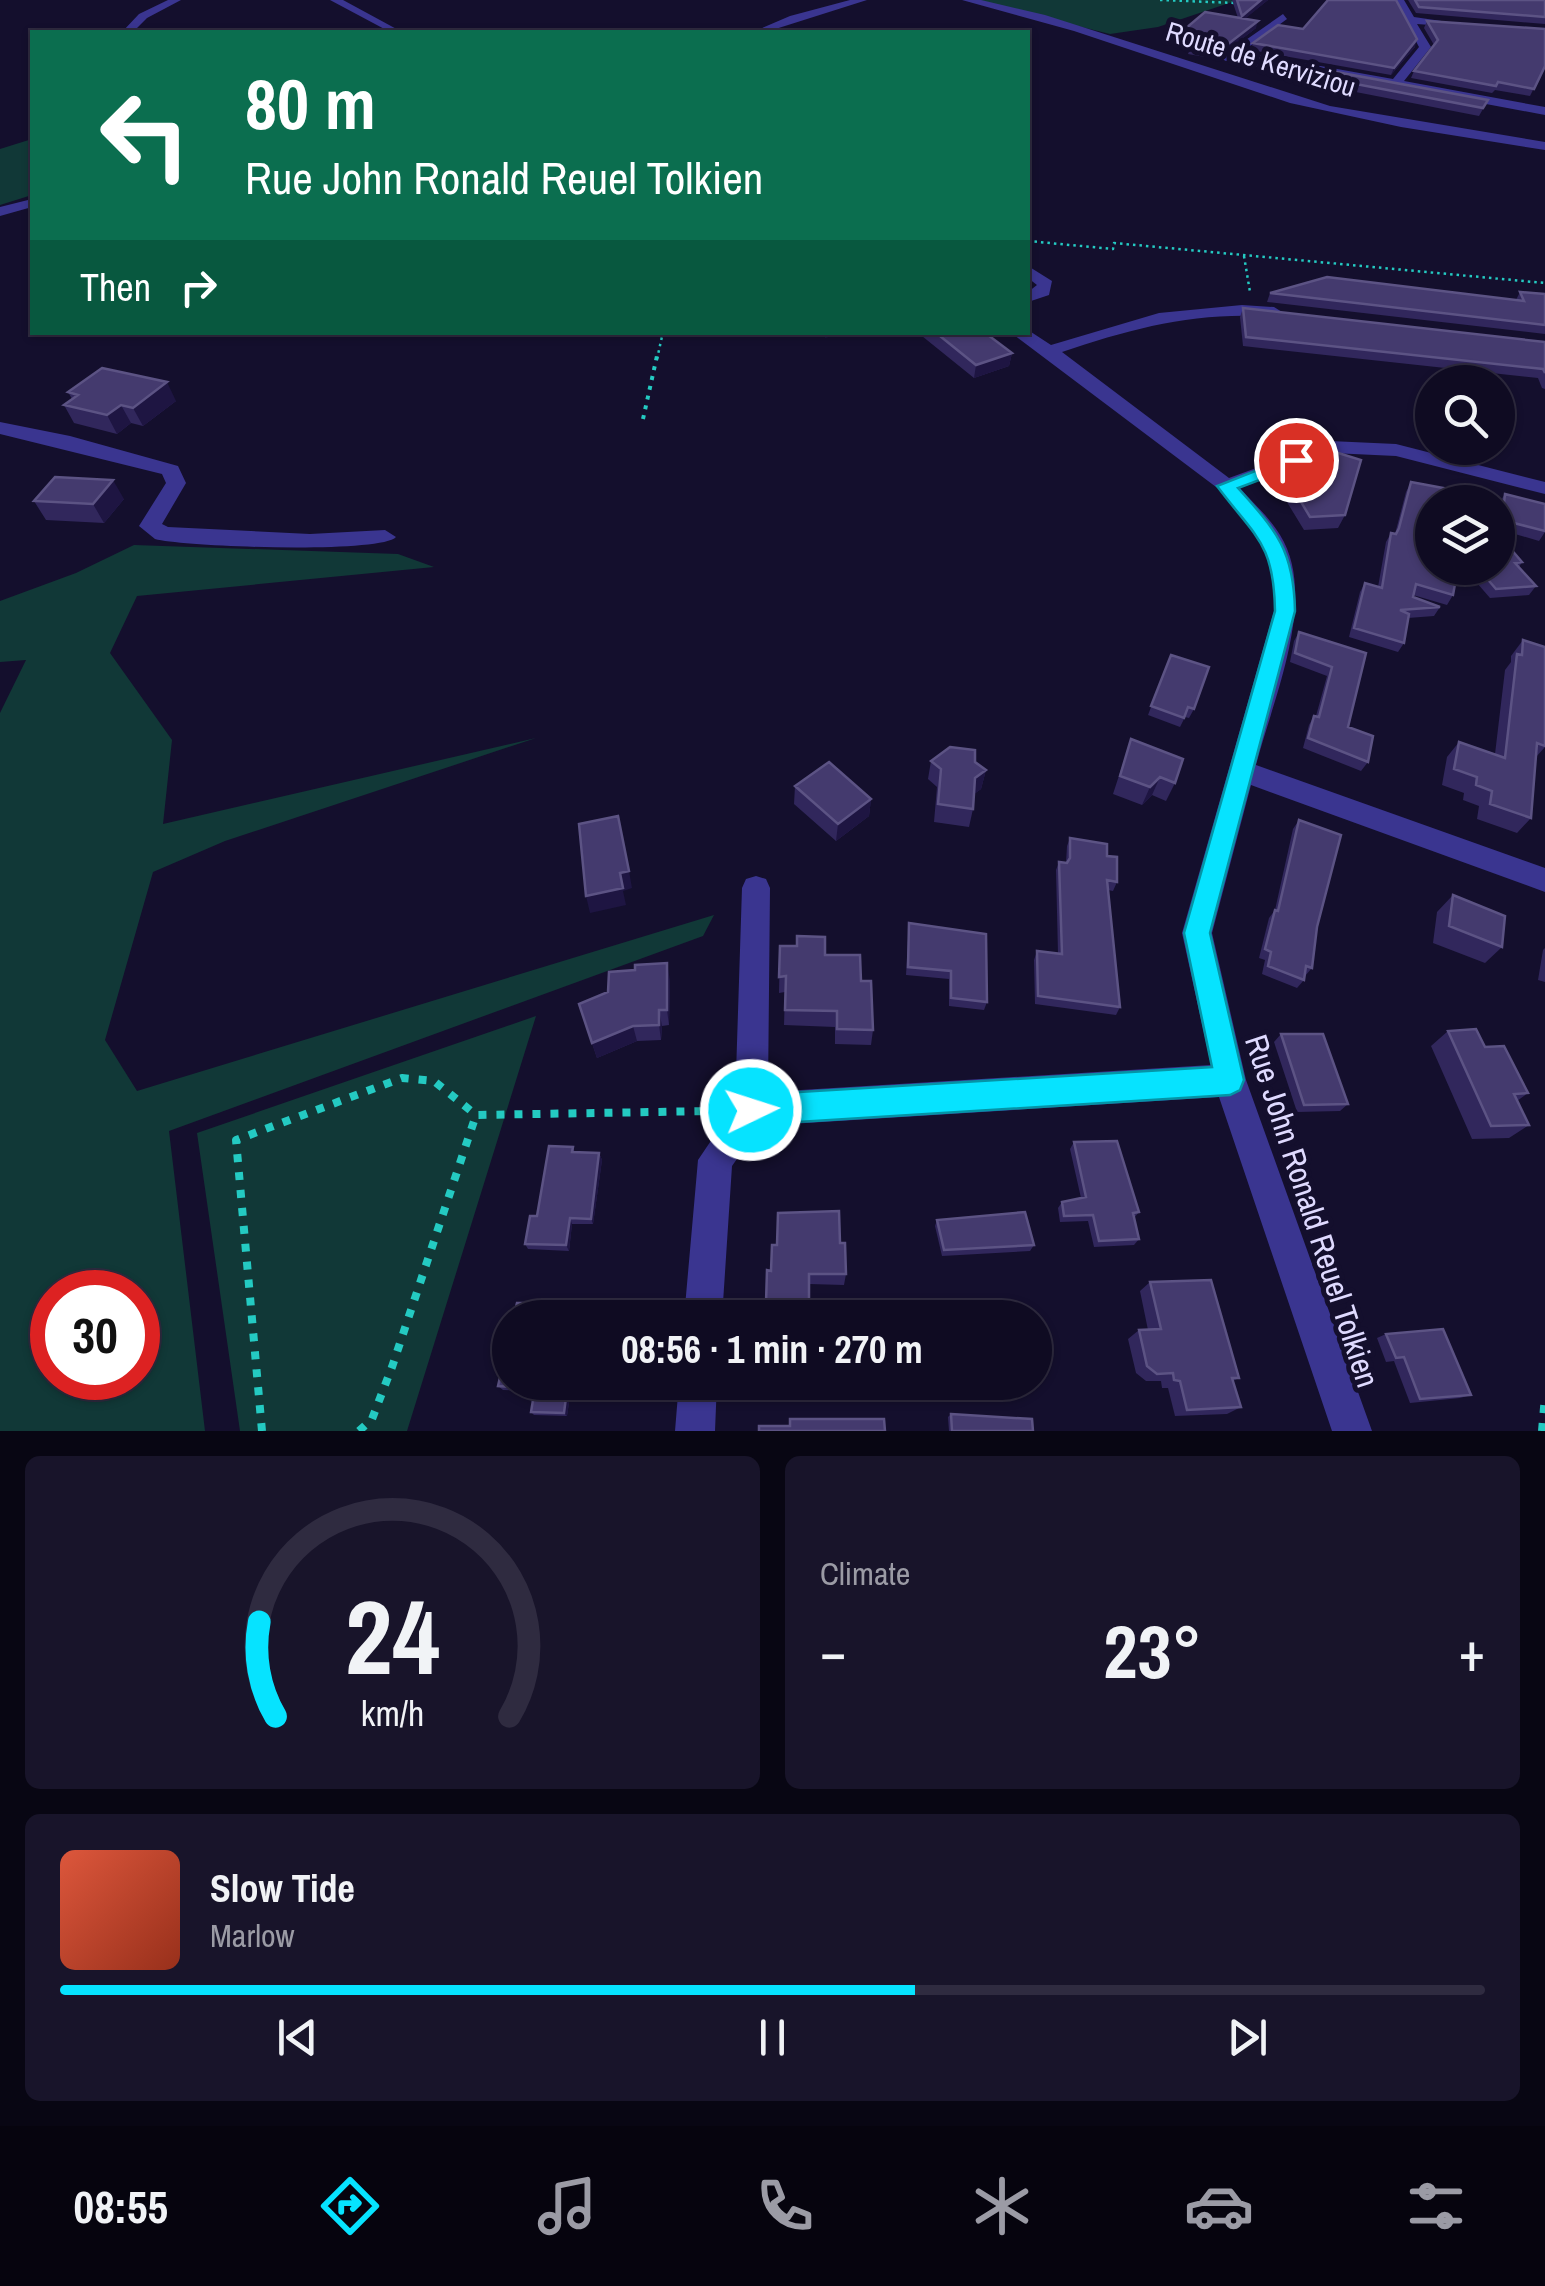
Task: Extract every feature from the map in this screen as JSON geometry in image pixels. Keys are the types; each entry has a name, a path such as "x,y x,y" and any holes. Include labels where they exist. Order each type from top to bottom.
{"street":[{"path":"130,30 143,16 176,0"},
{"path":"335,0 393,30"},
{"path":"763,30 862,0"},
{"name":"Route de Kerviziou","path":"967,0 1105,36 1260,90 1355,115 1545,146"},
{"path":"1398,81 1425,47 1399,0"},
{"path":"1204,69 1236,54 1282,18"},
{"path":"1412,20 1469,24"},
{"path":"1236,54 1545,111"},
{"path":"0,212 30,203"},
{"path":"1030,272 1046,284 1044,292 1030,296"},
{"path":"1049,351 1158,314 1253,310 1308,316"},
{"name":"Rue John Ronald Reuel Tolkien","path":"1023,335 1226,486 1271,537 1284,574 1285,611 1197,933 1230,1080 1352,1431"},
{"path":"0,428 70,442 170,470 176,483 150,526 162,534 310,541 386,537"},
{"path":"1226,486 1330,447 1396,450 1545,488"},
{"path":"1242,771 1545,880"},
{"path":"704,1300 715,1160 751,1110 756,888"},
{"path":"751,1110 1230,1080"},
{"path":"694,1431 697,1400"}],"path":[{"path":"1160,0 1246,5"},
{"path":"1030,241 1113,249 1114,243 1545,283"},
{"path":"1244,256 1253,310"},
{"path":"643,419 662,335"},
{"path":"262,1431 236,1140 402,1078 434,1081 476,1115 751,1110"},
{"path":"358,1431 372,1418 392,1367 476,1115"},
{"path":"1542,1431 1545,1396"}],"green space":[{"path":"973,0 1235,1 1158,27 1110,34"},
{"path":"30,140 30,196 0,205 0,149"},
{"path":"134,545 398,554 434,567 137,596 110,653 172,740 163,824 536,738 225,841 153,872 105,1040 137,1091 714,915 703,936 169,1131 205,1431 0,1431 0,713 26,660 0,662 0,601 76,573"},
{"path":"536,1016 407,1431 240,1431 197,1133"}],"building":[{"path":"1237,0 1261,0 1242,16"},
{"path":"1328,0 1396,0 1417,39 1394,68 1253,43 1278,25 1303,29"},
{"path":"1415,0 1545,0 1545,17 1419,7"},
{"path":"1205,12 1258,21 1219,51 1190,46 1198,38 1179,34"},
{"path":"1427,21 1545,29 1545,66 1534,89 1414,71 1438,40"},
{"path":"1236,54 1488,100 1483,108 1292,72 1296,67"},
{"path":"1327,277 1524,301 1520,292 1545,294 1545,325 1270,293"},
{"path":"1243,308 1545,342 1545,373 1543,369 1515,365 1246,337"},
{"path":"939,335 988,335 1012,353 976,365"},
{"path":"102,368 167,382 133,408 121,405 107,415 64,405 78,395 68,392"},
{"path":"1335,452 1361,460 1345,515 1310,517 1288,480 1312,480 1316,465 1330,468"},
{"path":"55,477 113,480 93,504 34,501"},
{"path":"1411,482 1427,485 1415,485 1413,597 1440,607 1400,610 1409,614 1404,643 1354,628 1365,583 1382,588 1391,533 1396,534"},
{"path":"1515,496 1545,504 1545,531 1515,523"},
{"path":"1515,563 1536,586 1496,589 1493,585 1515,585"},
{"path":"1419,585 1455,585 1453,595"},
{"path":"1299,632 1366,653 1348,727 1373,736 1368,762 1308,738 1314,716 1319,717 1332,667 1295,653"},
{"path":"1523,640 1545,647 1545,746 1537,743 1531,818 1490,804 1492,791 1476,785 1477,777 1454,769 1459,742 1505,758 1517,654 1522,655"},
{"path":"1171,655 1209,667 1194,709 1188,707 1184,718 1151,706"},
{"path":"1131,739 1183,759 1175,783 1160,777 1150,787 1120,776"},
{"path":"950,747 975,750 975,762 986,770 975,778 973,809 938,804 941,769 931,761"},
{"path":"829,762 871,799 838,824 795,786"},
{"path":"618,816 629,871 620,873 623,888 586,896 579,824"},
{"path":"1299,820 1341,835 1317,927 1312,968 1306,966 1304,980 1268,966 1271,952 1265,949"},
{"path":"1070,838 1107,844 1107,856 1117,857 1117,882 1107,880 1120,1007 1038,996 1037,951 1062,954 1059,862 1067,863 1070,858"},
{"path":"1453,895 1505,916 1502,947 1449,926"},
{"path":"909,923 986,934 987,1002 951,998 951,971 908,967"},
{"path":"797,936 825,937 825,955 860,955 861,981 871,981 873,1030 837,1029 837,1011 785,1010 786,976 779,977 780,946 797,946"},
{"path":"667,963 667,1010 659,1010 659,1025 633,1026 592,1043 579,1004 608,992 609,972"},
{"path":"1476,1029 1485,1047 1504,1046 1528,1093 1514,1094 1529,1125 1491,1126 1448,1031"},
{"path":"1281,1034 1323,1034 1348,1104 1304,1105"},
{"path":"1117,1141 1139,1212 1133,1213 1139,1239 1099,1241 1093,1215 1064,1216 1062,1202 1086,1197 1074,1142"},
{"path":"549,1146 599,1153 591,1219 570,1218 566,1245 525,1244 530,1216 537,1216"},
{"path":"839,1211 846,1274 809,1274 809,1300 766,1300 767,1270 771,1271 772,1245 777,1245 778,1213"},
{"path":"1025,1212 1034,1245 944,1250 937,1220"},
{"path":"1211,1280 1239,1378 1232,1378 1241,1407 1187,1410 1180,1381 1174,1380 1173,1373 1157,1374 1147,1366 1139,1330 1161,1329 1150,1282"},
{"path":"1443,1329 1471,1395 1420,1399 1404,1357 1396,1358 1386,1334"},
{"path":"533,1400 566,1400 564,1413 531,1412"},
{"path":"951,1414 1032,1419 1033,1431 952,1431"},
{"path":"790,1419 884,1419 885,1431 759,1431 759,1426 790,1426"}],"route":[{"path":"751,1110 1230,1080 1197,933 1285,611 1284,574 1271,537 1226,486 1296,460"}]}
